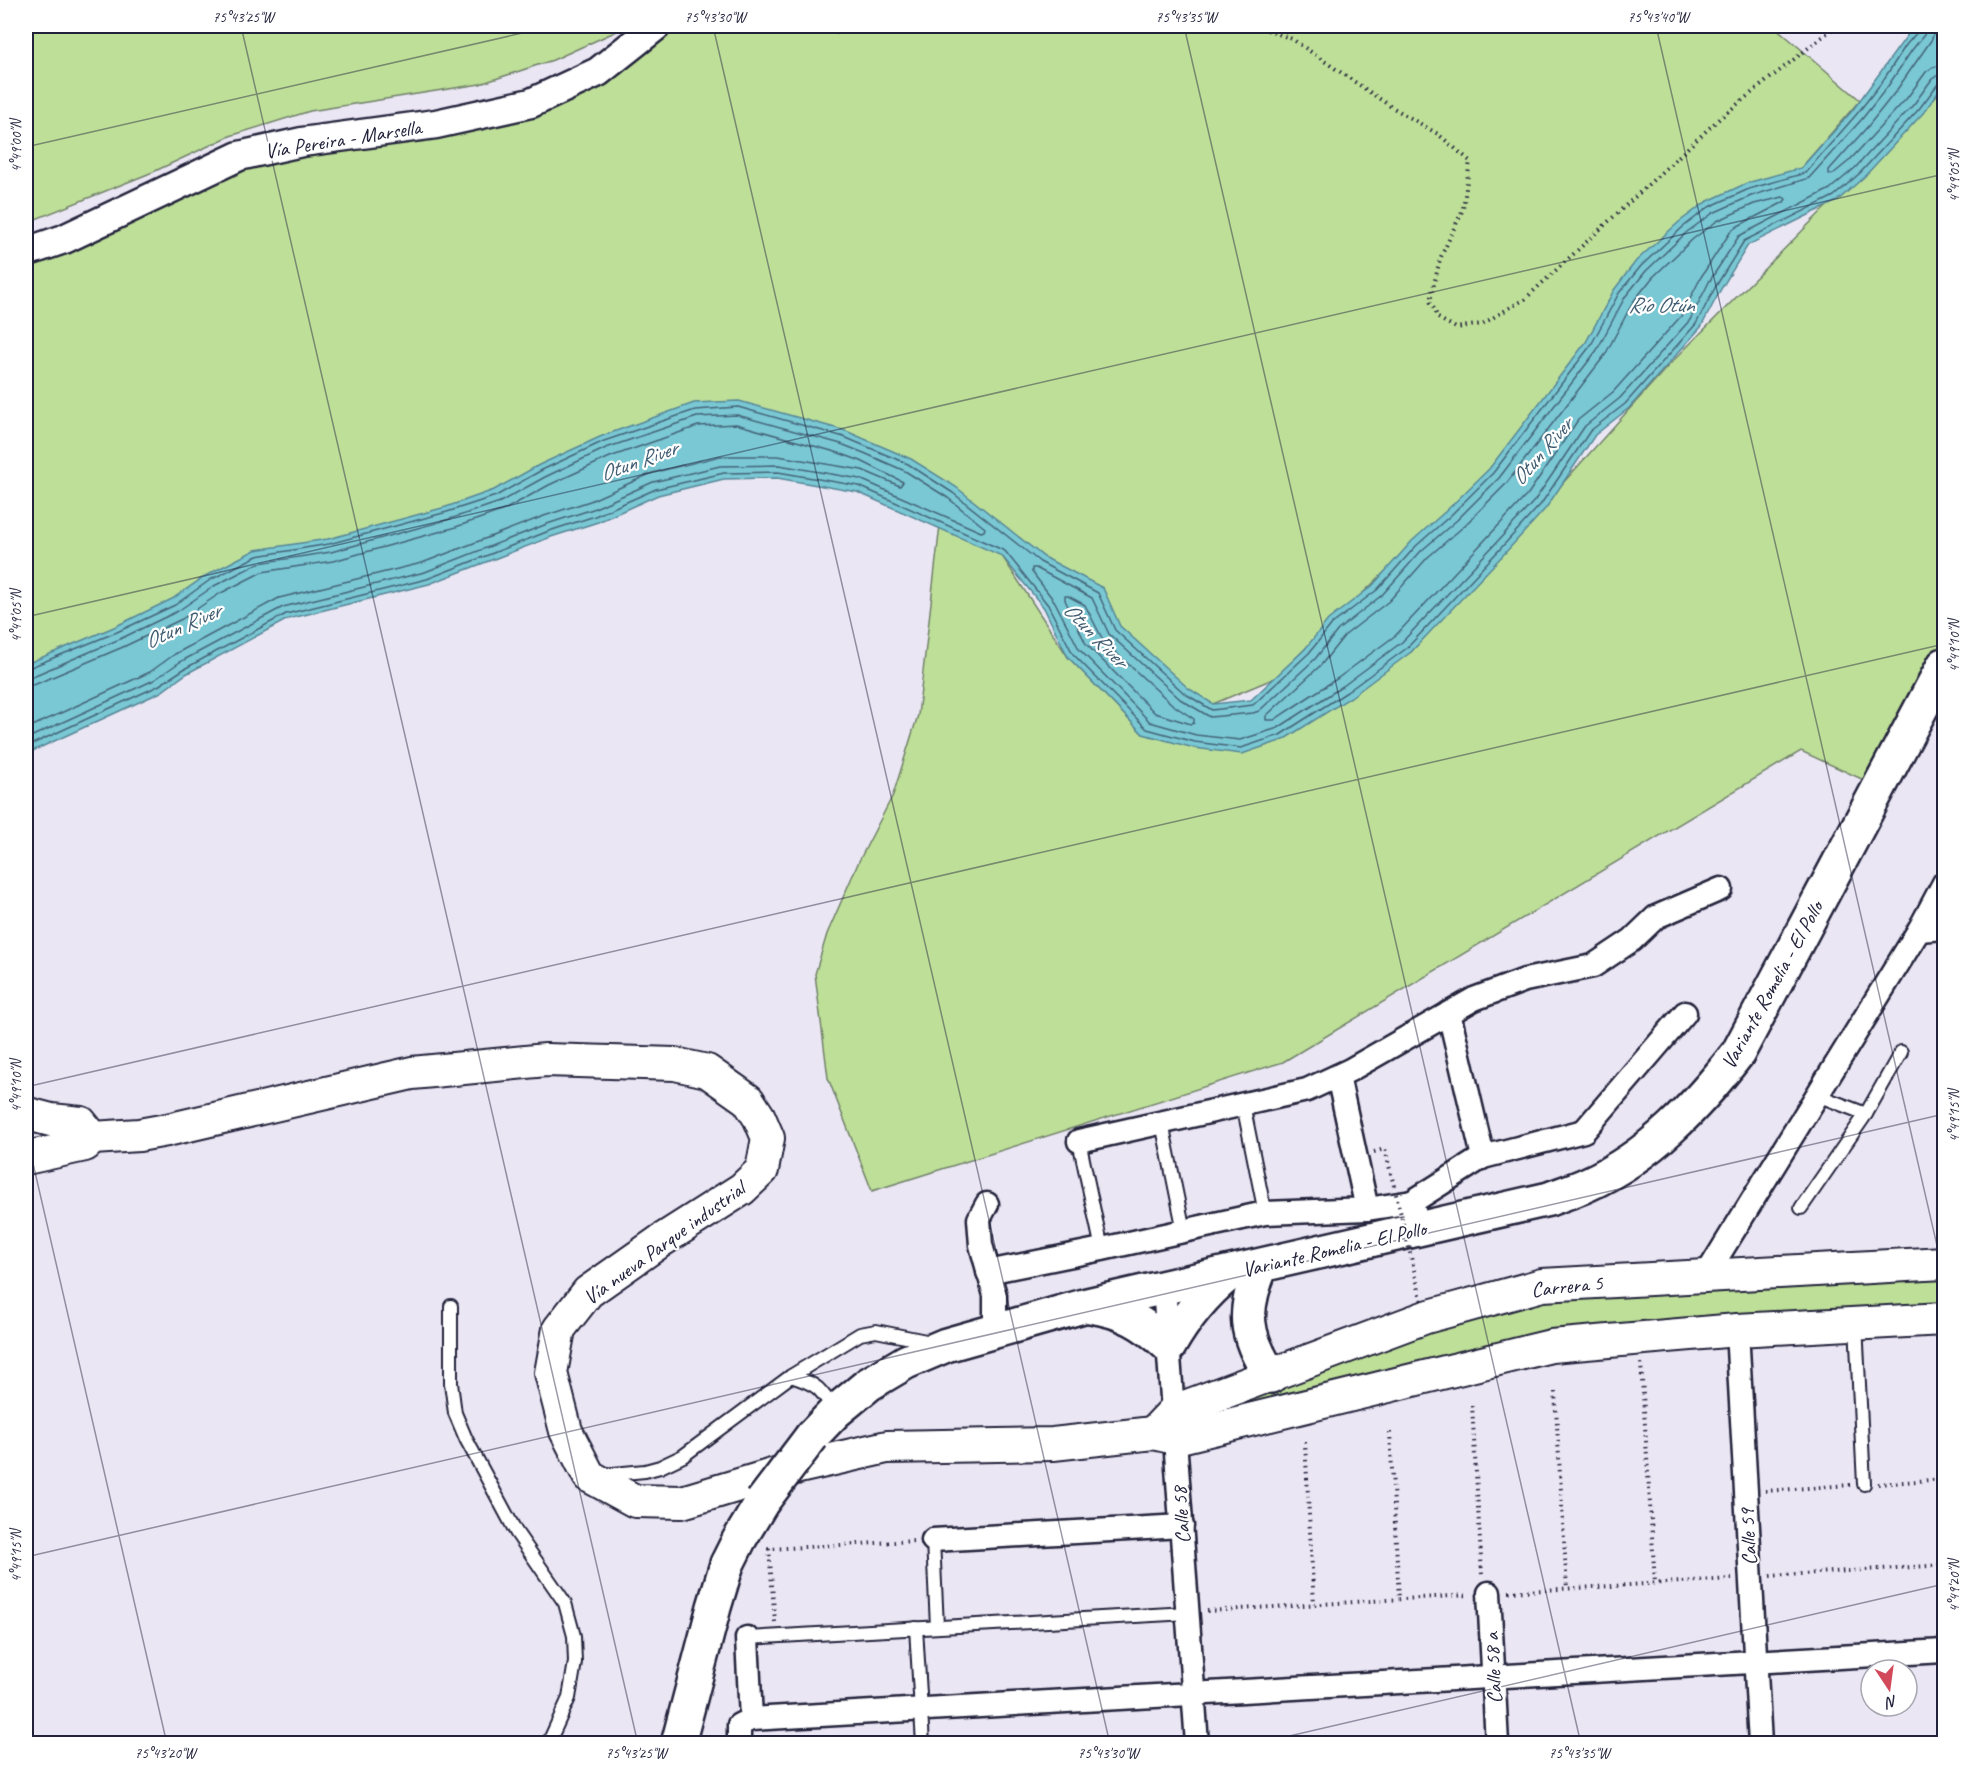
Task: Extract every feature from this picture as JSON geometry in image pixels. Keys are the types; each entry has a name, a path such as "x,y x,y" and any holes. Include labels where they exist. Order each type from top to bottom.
{"highway":[{"name":"Variante Romelia - El Pollo","path":"678,1743 714,1607 727,1564 739,1540 762,1502 812,1436 835,1412 869,1384 906,1362 946,1345 1088,1305 1245,1269 1408,1208 1549,1199 1589,1184 1654,1143 1681,1119 1712,1086 1738,1053 1944,665"},
{"path":"1088,1305 1110,1309 1132,1318 1152,1330 1169,1346 1195,1306 1245,1269 1251,1288 1248,1311 1250,1334 1258,1356 1271,1376"}],"main road":[{"name":"Vía nueva Parque industrial","path":"26,1157 85,1145 93,1138 139,1135 167,1130 412,1074 546,1060 675,1064 707,1071 748,1100 759,1117 768,1138 762,1170 742,1189 662,1240 588,1292 559,1329 551,1373 566,1431 589,1476"},
{"name":"Vía nueva Parque industrial","path":"27,1112 51,1120 81,1123 93,1138"},
{"name":"Vía nueva Parque industrial","path":"26,1157 34,1146 36,1138 34,1121 27,1112"},
{"name":"Carrera 5","path":"1167,1427 1271,1376 1426,1317 1542,1285 1944,1263"},
{"path":"589,1476 635,1501 682,1502 799,1467 887,1447 1053,1444 1167,1427 1551,1346 1737,1330 1944,1319"}],"street":[{"name":"Vía Pereira - Marsella","path":"26,252 64,238 239,156 302,142 436,124 531,104 598,72 656,26"},
{"path":"1706,1277 1919,930 1944,883"},
{"path":"1079,1141 1307,1090 1338,1076 1474,999 1525,980 1593,966 1632,940 1656,917 1721,889"},
{"path":"1919,930 1944,928"},
{"path":"1449,1013 1483,1157"},
{"path":"988,1272 1102,1250 1265,1213 1408,1208 1483,1157 1584,1131 1685,1013"},
{"path":"1338,1076 1367,1209"},
{"path":"987,1204 979,1219 981,1245 995,1295 995,1331"},
{"name":"Calle 58","path":"1164,1287 1169,1346 1167,1427 1182,1526 1197,1743"},
{"name":"Calle 59","path":"1737,1330 1760,1743"},
{"path":"933,1540 1182,1526"},
{"name":"Calle 58 a","path":"1485,1588 1494,1677 1497,1743"},
{"path":"747,1638 751,1719"},
{"path":"739,1743 739,1725 751,1719 1944,1651"}],"lane":[{"path":"1801,1208 1866,1114 1901,1052"},
{"path":"1817,1095 1866,1114"},
{"path":"1243,1104 1265,1213"},
{"path":"1162,1123 1184,1231"},
{"path":"1079,1141 1102,1250"},
{"path":"451,1306 451,1383 455,1413 466,1439 516,1532 565,1603 574,1636 575,1662 569,1698 548,1743"},
{"path":"1856,1324 1864,1484"},
{"path":"589,1476 645,1472 683,1456 791,1376 860,1334 876,1331 946,1345"},
{"path":"791,1376 810,1382 822,1391 835,1412"},
{"path":"933,1540 937,1627"},
{"path":"747,1638 1188,1613"},
{"path":"916,1628 923,1743"}],"path":[{"path":"680,26 721,30 832,32 915,26"},
{"path":"1256,26 1292,39 1390,106 1438,134 1470,161 1463,209 1440,259 1430,301 1438,318 1456,328 1482,324 1525,299 1720,118 1836,26"},
{"path":"1355,1155 1385,1149 1408,1208 1422,1303"},
{"path":"1639,1338 1655,1583"},
{"path":"1555,1392 1567,1589"},
{"path":"1472,1405 1485,1588"},
{"path":"1390,1432 1399,1599"},
{"path":"1305,1442 1314,1604"},
{"path":"1746,1492 1944,1479"},
{"path":"776,1636 769,1549 933,1540"},
{"path":"1751,1578 1944,1565"}],"green space":[{"path":"26,26 628,26 553,60 480,84 310,111 230,136 153,172 26,223"},
{"path":"656,26 1774,26 1860,100 1801,168 1275,678 1213,704 1125,665 1020,538 758,411 26,700 26,238 239,156 528,104"},
{"path":"1944,88 1944,677 1879,787 1801,751 1283,1062 872,1191 828,1078 815,974 827,934 859,861 893,795 918,715 942,508 1002,556 1068,657 1143,734 1411,652 1669,365"},
{"path":"1944,1263 1944,1319 1551,1346 1176,1438 1271,1376 1542,1285"}],"water":[{"name":"Río Otún","path":"1914,26 1944,26 1944,84 1924,112 1864,177 1837,201 1748,245 1701,327 1629,408 1595,435 1546,508 1505,553 1411,652 1351,697 1283,740 1242,754 1194,748 1143,734 1068,657 1044,608 1002,556 857,492 777,478 724,479 658,495 598,522 551,537 429,584 288,619 186,674 161,692 26,754 26,664 114,627 172,599 207,575 255,550 328,539 446,507 494,490 539,465 602,436 694,403 739,401 846,431 911,459 956,487 1044,557 1103,588 1120,626 1188,688 1213,704 1251,700 1305,649 1328,620 1372,586 1412,541 1489,469 1586,342 1614,290 1636,261 1679,222 1706,202 1747,183 1801,168 1852,111"}],"water label":[{"name":"Otun River","path":"1541,451"},
{"name":"Otun River","path":"638,460"},
{"name":"Otun River","path":"182,625"},
{"name":"Otun River","path":"1096,634"}]}
